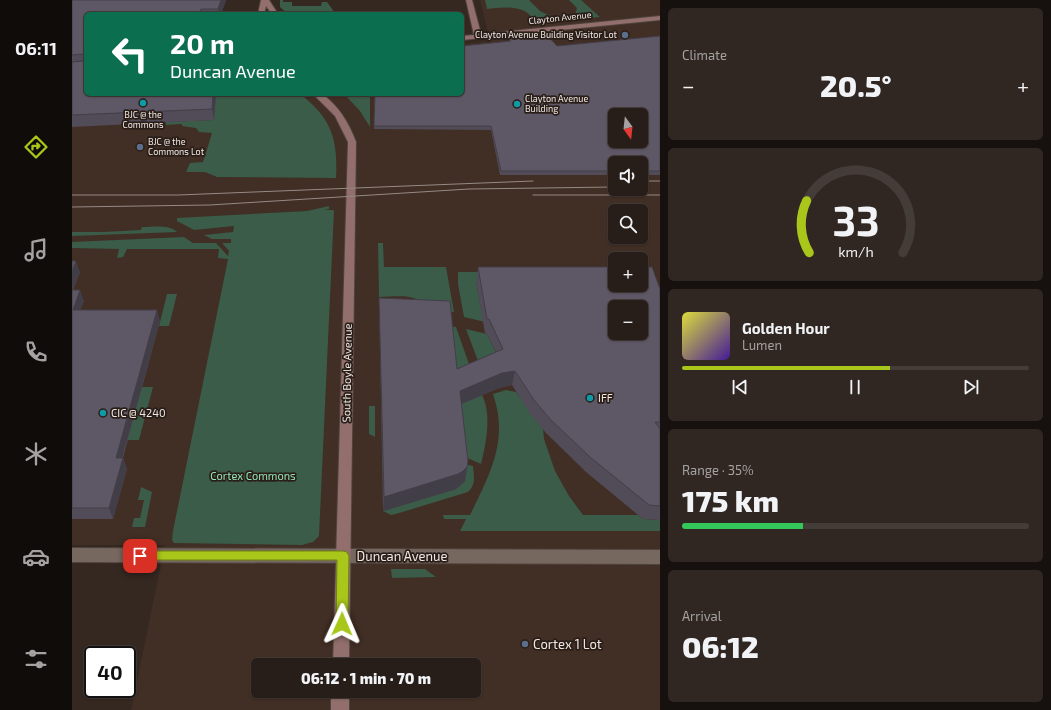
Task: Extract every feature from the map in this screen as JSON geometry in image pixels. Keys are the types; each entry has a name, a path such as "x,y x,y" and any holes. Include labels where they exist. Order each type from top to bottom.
{"street":[{"path":"262,12 265,0"},
{"path":"265,0 274,12"},
{"path":"469,0 478,37"},
{"name":"Clayton Avenue","path":"464,38 660,18"},
{"name":"South Boyle Avenue","path":"320,96 333,106 348,129 352,142 341,658"},
{"path":"330,96 333,106"},
{"name":"Duncan Avenue","path":"72,556 660,557"},
{"path":"340,698 340,710"}],"shaded area":[{"path":"480,0 660,0 660,710 131,710 133,698 136,698 136,686 165,545 72,545 72,74 84,91 84,96 464,96 464,44 490,41"}],"green space":[{"path":"280,0 283,0 283,2 292,2 292,6 321,6 322,2 327,2 334,12 286,12 280,7"},
{"path":"485,0 529,0 540,11 560,21 535,23 532,17 521,10 514,8 487,9"},
{"path":"569,0 581,0 600,17 579,19 575,15 577,8"},
{"path":"216,96 302,96 319,112 331,131 336,152 336,178 217,177 205,172 186,172 190,163 203,162 212,133 199,132 196,128 182,126 182,124 166,125 166,122 213,120"},
{"path":"346,96 370,96 370,127 360,111"},
{"name":"Cortex Commons","path":"329,206 329,209 324,210 334,211 319,536 313,542 302,545 174,543 172,540 173,531 228,259 218,258 219,249 127,249 123,257 117,258 119,249 72,248 72,242 184,237 193,243 216,243 228,256 229,251 222,243 231,243 231,239 212,239 204,235 233,232 234,226 194,230 177,221 177,218 307,211"},
{"path":"142,227 165,227 174,229 177,232 72,236 72,232 141,230"},
{"path":"378,243 383,243 384,267 446,267 454,312 429,310 419,300 413,298 400,296 379,297"},
{"path":"458,272 519,272 476,282 485,322 464,317 458,284"},
{"path":"167,294 177,294 169,326 159,326"},
{"path":"450,326 456,327 470,367 455,383"},
{"path":"466,329 487,334 501,363 478,361"},
{"path":"142,387 153,387 139,440 127,440"},
{"path":"506,390 516,392 543,428 544,439 555,471 569,496 583,515 638,515 643,519 660,520 660,531 460,531 466,519 444,519 443,515 470,515 490,471 498,442 499,427 493,394"},
{"path":"482,395 487,411 487,429 481,464 465,457 460,406 463,403"},
{"path":"369,406 375,406 375,437 369,434"},
{"path":"465,464 473,466 473,483 468,492 396,514 391,515 383,511 456,489 465,481"},
{"path":"141,487 152,492 145,527 132,527 134,518 140,518 144,500 138,500"},
{"path":"391,569 425,569 436,577 392,578"}],"building":[{"path":"72,0 221,0 218,9 201,9 200,12 84,12 84,55 72,55"},
{"name":"Clayton Avenue Building","path":"546,34 557,46 660,36 660,171 648,171 648,156 608,156 608,171 501,171 491,126 374,126 375,96 464,96 464,46 511,41 509,39"},
{"path":"84,61 84,96 213,96 212,109 72,115 72,62"},
{"path":"72,261 76,261 72,272"},
{"name":"IFF","path":"478,267 608,267 608,292 648,292 648,267 652,267 660,289 660,422 655,422 660,429 660,506 649,505 590,457 550,419 534,400 515,371 502,373 460,391 468,461 467,467 463,471 458,474 384,497 379,298 450,301 457,369 503,349 489,319 487,319"},
{"name":"CIC @ 4240","path":"72,290 80,290 73,310 157,310 116,458 123,458 109,508 72,508"}],"tram line":[{"path":"72,195 178,195 533,181"},
{"path":"648,181 660,181"},
{"path":"72,207 210,205 469,189 608,187"},
{"path":"533,195 660,195"}],"place":[{"name":"Clayton Avenue Building Visitor Lot","path":"625,35"},
{"name":"BJC @ the Commons","path":"143,103"},
{"name":"Clayton Avenue Building","path":"517,104"},
{"name":"BJC @ the Commons Lot","path":"140,147"},
{"name":"IFF","path":"590,398"},
{"name":"CIC @ 4240","path":"103,413"},
{"name":"Cortex 1 Lot","path":"525,644"}],"route":[{"path":"140,556 343,556 342,624"}]}
